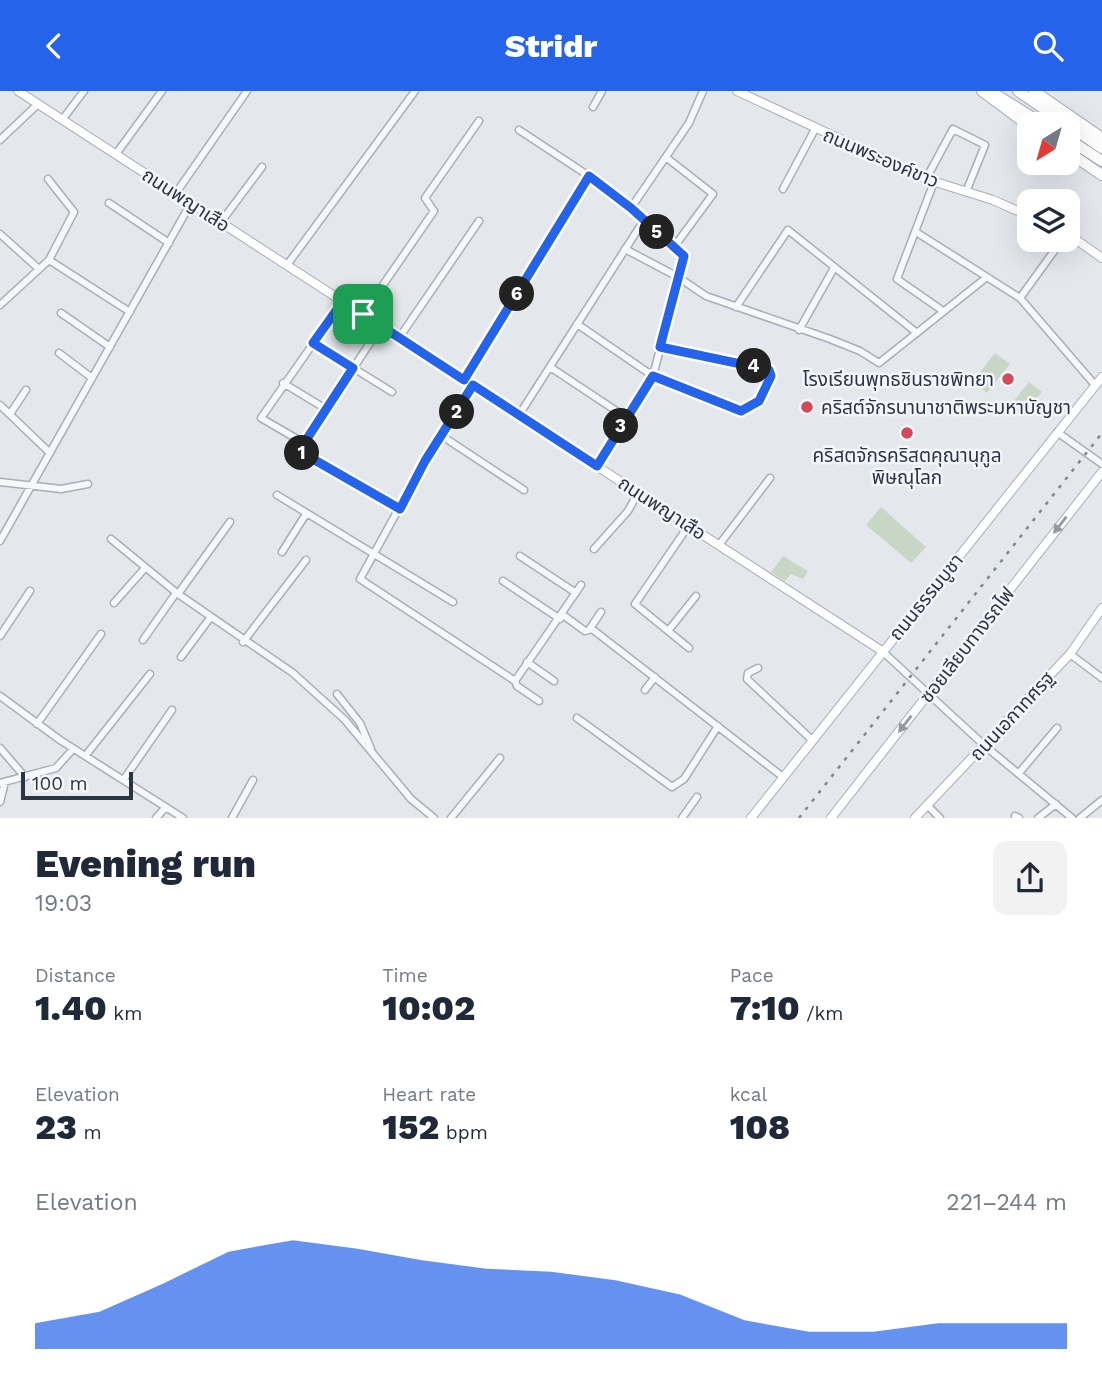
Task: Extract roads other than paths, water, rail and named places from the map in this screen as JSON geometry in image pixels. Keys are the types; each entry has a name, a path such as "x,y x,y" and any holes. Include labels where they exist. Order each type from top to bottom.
{"main road":[{"path":"982,91 1017,117"},
{"path":"990,91 1024,112"},
{"path":"1018,91 1102,148"},
{"path":"1034,91 1102,138"},
{"path":"1080,147 1100,160"},
{"path":"1080,160 1102,175"}],"street":[{"name":"ถนนพญาเสือ","path":"18,91 882,651 985,745 1072,818"},
{"path":"62,120 84,91"},
{"path":"116,154 162,91"},
{"path":"176,193 247,91"},
{"path":"287,265 415,91"},
{"path":"593,107 602,91"},
{"path":"631,208 689,123 703,91"},
{"name":"ถนนพระองค์ขาว","path":"737,91 930,181 1017,211"},
{"path":"0,140 38,104"},
{"path":"363,314 434,211 425,198 479,121"},
{"path":"783,189 815,129"},
{"path":"943,311 897,279 916,232 930,181 953,129 985,145 966,192"},
{"path":"519,130 589,176 631,208 684,256 653,376 597,466"},
{"path":"667,158 713,194 674,247"},
{"path":"221,222 262,167"},
{"path":"464,380 589,176"},
{"path":"0,305 49,260 74,212 48,179"},
{"path":"108,203 169,243"},
{"path":"0,541 191,203"},
{"path":"519,415 643,220"},
{"path":"399,338 479,221"},
{"path":"736,307 788,230 917,333"},
{"path":"916,232 1020,298 1095,386"},
{"path":"0,235 39,269"},
{"path":"1080,242 1102,258"},
{"path":"625,249 678,277 706,296 860,351 879,363 987,277"},
{"path":"1020,298 1053,252"},
{"path":"49,260 130,312"},
{"path":"799,330 834,268"},
{"path":"0,292 6,298"},
{"path":"304,443 261,418 343,301"},
{"path":"61,313 110,347"},
{"path":"577,324 653,376 744,411 759,401 771,376 769,370 660,347"},
{"path":"381,326 299,451 400,509"},
{"path":"313,343 392,392"},
{"path":"59,353 92,378"},
{"path":"550,367 626,418"},
{"name":"ถนนธรรมบูชา","path":"751,818 1102,377"},
{"path":"283,383 326,409"},
{"path":"473,385 359,579 514,681 515,685 539,701"},
{"path":"10,414 26,390"},
{"path":"0,405 50,453"},
{"path":"1057,432 1102,464"},
{"path":"442,436 524,491"},
{"name":"ซอยเลียบทางรถไฟ","path":"831,818 1102,472"},
{"path":"719,545 770,478"},
{"path":"0,482 61,489 88,484"},
{"path":"594,549 628,511 638,493"},
{"path":"276,495 453,602"},
{"path":"282,552 306,514"},
{"path":"143,640 230,522"},
{"path":"689,525 635,601 637,607 689,647"},
{"path":"111,540 177,594 243,642 293,673 345,720 411,799 434,818"},
{"path":"520,556 576,593"},
{"path":"243,642 306,560"},
{"path":"114,603 145,568"},
{"path":"503,582 585,631 593,629 783,777"},
{"path":"514,681 581,585"},
{"path":"0,636 30,591"},
{"path":"668,631 696,596"},
{"name":"ถนนเอกาทศรฐ","path":"915,818 1070,654 1102,608"},
{"path":"589,629 601,612"},
{"path":"181,657 210,618"},
{"path":"37,724 100,634"},
{"path":"1070,654 1102,678"},
{"path":"527,662 554,681"},
{"path":"758,668 748,673 747,680 812,740"},
{"path":"86,755 150,674"},
{"path":"645,690 655,677"},
{"path":"337,694 366,733 371,751"},
{"path":"0,696 73,749 183,818"},
{"path":"124,779 172,711"},
{"path":"577,718 673,787 684,779 718,726"},
{"path":"1018,773 1057,729"},
{"path":"0,748 25,777"},
{"path":"0,802 3,783 56,768 73,749"},
{"path":"451,818 500,758"},
{"path":"232,818 253,780"},
{"path":"682,818 696,797"},
{"path":"1080,818 1102,800"},
{"path":"1038,818 1056,804"},
{"path":"927,805 940,818"},
{"path":"156,818 166,807"}],"railway":[{"path":"799,818 1102,433"}],"place":[{"name":"โรงเรียนพุทธชินราชพิทยา","path":"1008,379"},
{"name":"คริสต์จักรนานาชาติพระมหาบัญชา","path":"807,407"},
{"name":"คริสตจักรคริสตคุณานุกูล พิษณุโลก","path":"907,433"}]}
